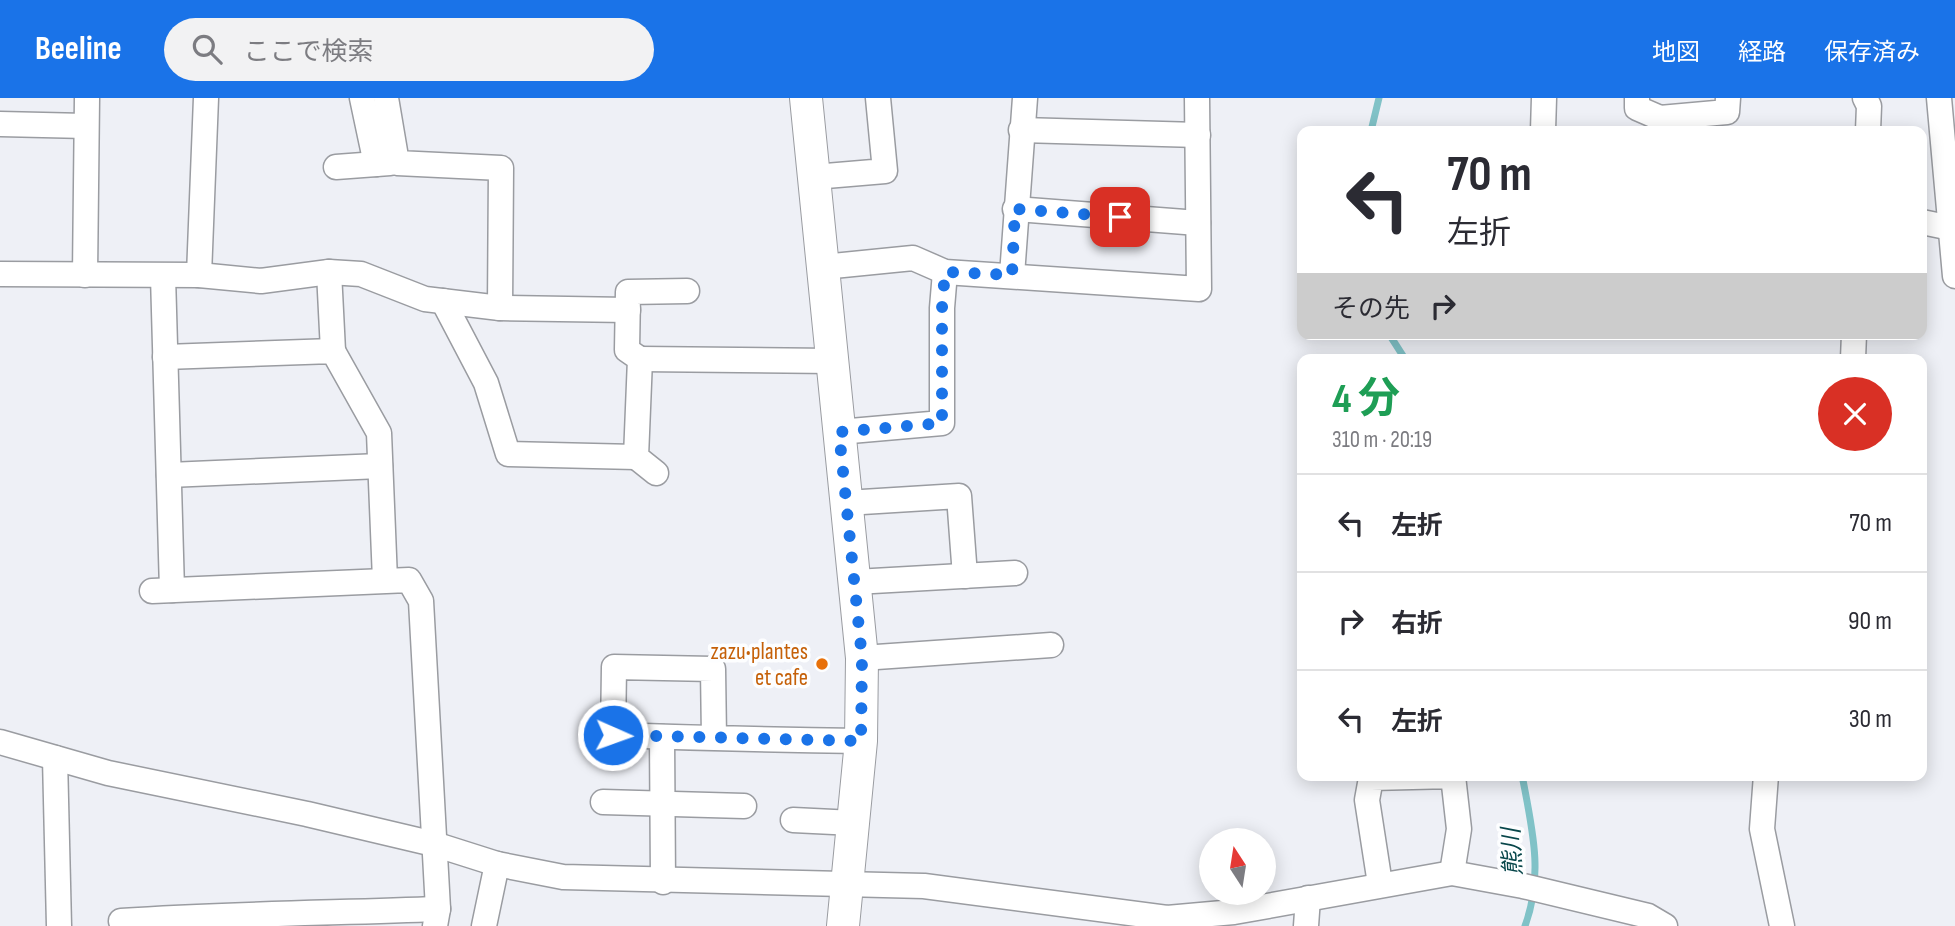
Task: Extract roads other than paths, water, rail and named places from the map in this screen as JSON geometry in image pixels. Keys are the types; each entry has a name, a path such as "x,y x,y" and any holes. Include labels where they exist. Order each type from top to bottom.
{"street":[{"path":"85,275 87,98"},
{"path":"199,275 206,98"},
{"path":"362,98 386,163"},
{"path":"386,98 386,163"},
{"path":"806,98 862,658 861,741 843,926"},
{"path":"814,177 886,171 878,98"},
{"path":"1012,275 1021,130 1026,98"},
{"path":"823,267 913,258 945,272 1199,289 1197,98"},
{"path":"1543,126 1544,98"},
{"path":"1637,98 1637,108 1660,125 1727,112 1728,98"},
{"path":"1865,98 1868,106 1868,126"},
{"path":"1939,98 1950,165 1955,276"},
{"path":"0,124 86,126"},
{"path":"1021,130 1198,135"},
{"path":"336,167 386,163 500,168 500,308"},
{"path":"1015,209 1198,223"},
{"path":"1927,223 1951,228"},
{"path":"329,272 333,351 379,433 385,580"},
{"path":"0,274 199,275 261,281 329,272 361,274 425,299 500,308 628,310"},
{"path":"839,432 942,423 942,308 945,272"},
{"path":"121,921 202,915 437,918 421,601 409,580 162,590 169,475 163,276"},
{"path":"687,291 628,292 627,350 640,359 833,361"},
{"path":"443,301 486,383 508,454 636,457 656,473"},
{"path":"165,357 333,351"},
{"path":"636,457 640,359"},
{"path":"169,475 380,466"},
{"path":"846,503 959,496 965,576"},
{"path":"855,582 1015,573"},
{"path":"862,658 1051,645"},
{"path":"714,738 713,669 614,667 613,735 662,737 861,741"},
{"path":"662,737 663,881"},
{"path":"0,742 108,773 307,814 434,844 497,864 563,877 663,881 848,882 924,886 1113,918 1167,918 1234,912 1452,873 1648,916 1665,926"},
{"path":"55,758 59,926"},
{"path":"1370,781 1367,800 1380,884"},
{"path":"1452,873 1459,829 1454,781"},
{"path":"1766,781 1762,829 1782,926"},
{"path":"603,802 744,806"},
{"path":"793,820 854,823"},
{"path":"484,926 497,864"},
{"path":"1306,926 1308,898"}],"waterway":[{"name":"熊川","path":"1372,126 1379,98"},
{"name":"熊川","path":"1393,340 1402,354"},
{"name":"熊川","path":"1523,781 1535,869 1531,907 1525,926"}],"place":[{"name":"zazu•plantes et cafe","path":"822,664"}]}
